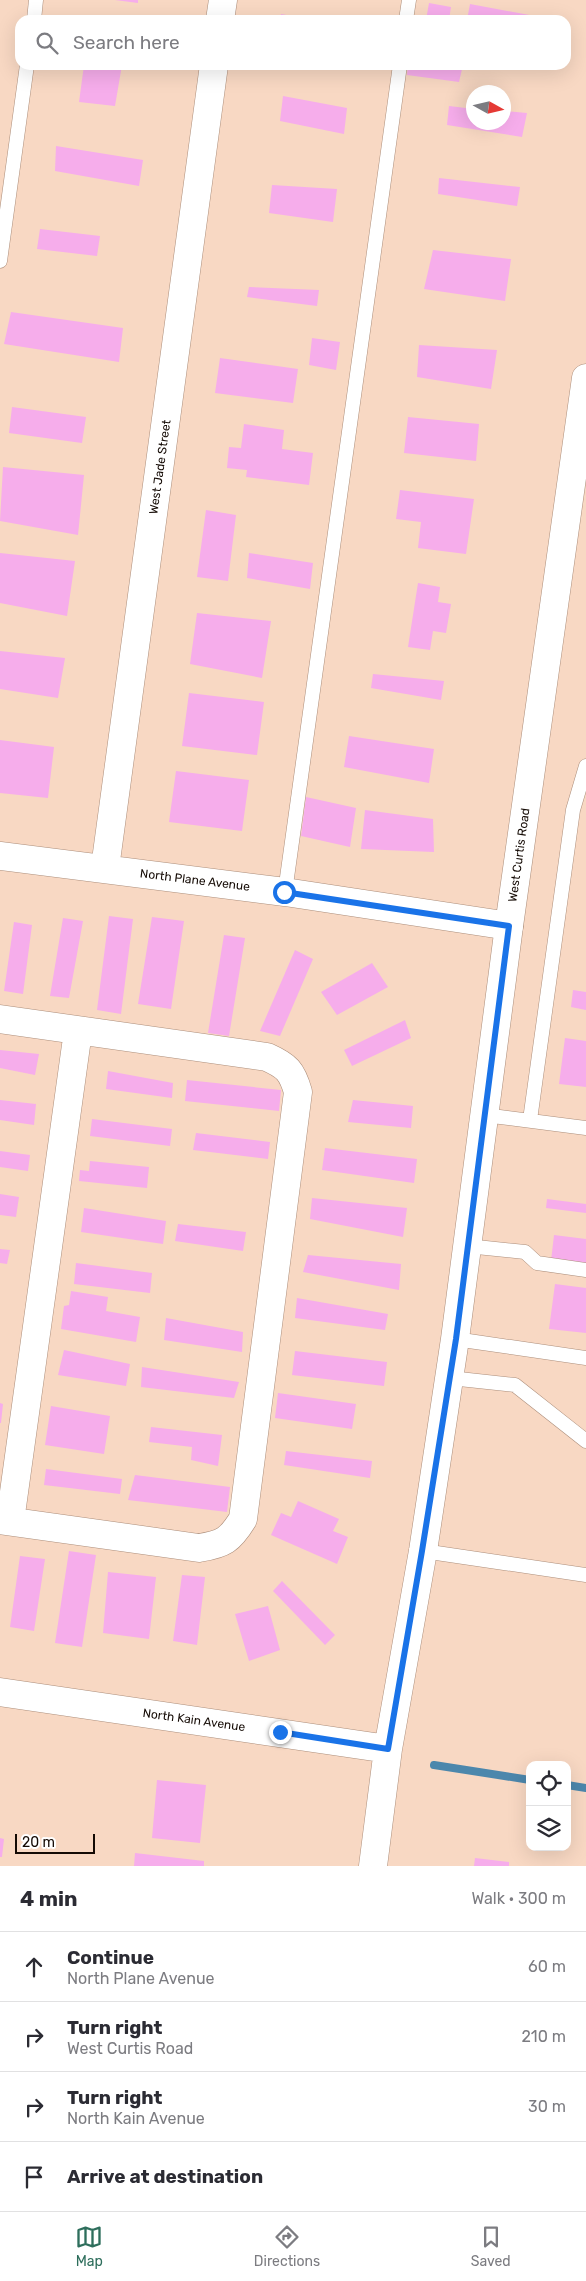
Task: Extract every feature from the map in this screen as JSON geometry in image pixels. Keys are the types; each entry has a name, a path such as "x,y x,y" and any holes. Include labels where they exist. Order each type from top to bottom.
{"street":[{"path":"221,15 223,0"},
{"name":"West Jade Street","path":"105,868 213,70"},
{"name":"West Curtis Road","path":"373,1866 388,1749 456,1339 509,926 577,502 586,378"},
{"name":"North Plane Avenue","path":"0,856 284,892 509,926"},
{"path":"0,1019 267,1057 281,1063 294,1077 298,1092 243,1519 232,1536 214,1546 199,1548 5,1520 78,1031"},
{"name":"North Kain Avenue","path":"0,1692 388,1749"}],"lane":[{"path":"34,15 36,0"},
{"path":"407,15 409,0"},
{"path":"0,262 26,70"},
{"path":"284,892 399,70"},
{"path":"530,1120 574,810 586,766"},
{"path":"484,1115 586,1128"},
{"path":"467,1246 525,1252 537,1263 586,1270"},
{"path":"456,1339 586,1358"},
{"path":"450,1378 515,1385 586,1441"},
{"path":"422,1551 586,1575"}],"building":[{"path":"115,0 138,0 138,3"},
{"path":"429,3 451,7 450,15 427,15"},
{"path":"470,4 529,15 468,15"},
{"path":"83,70 121,70 115,106 79,102"},
{"path":"408,70 462,70 459,82 407,75"},
{"path":"283,96 347,108 344,134 280,121"},
{"path":"449,106 466,108 466,128 447,125"},
{"path":"511,112 527,113 522,137 478,130 511,130"},
{"path":"56,146 143,160 139,186 55,171"},
{"path":"439,178 520,187 517,206 438,194"},
{"path":"272,185 337,189 333,222 269,213"},
{"path":"40,229 100,236 97,256 37,249"},
{"path":"433,250 511,259 505,301 424,289"},
{"path":"249,287 319,290 317,306 247,297"},
{"path":"11,312 123,328 119,362 4,344"},
{"path":"312,338 340,342 336,370 309,365"},
{"path":"419,345 497,350 491,389 417,377"},
{"path":"220,358 298,369 293,403 215,393"},
{"path":"12,407 86,417 82,443 9,433"},
{"path":"408,417 479,424 476,461 404,453"},
{"path":"244,424 284,430 282,449 313,453 309,485 246,477 247,470 227,468 229,447 241,448"},
{"path":"3,467 84,475 78,535 0,521"},
{"path":"400,490 474,499 466,554 418,548 421,522 396,519"},
{"path":"206,510 236,515 228,581 197,577"},
{"path":"0,553 75,561 67,616 0,603"},
{"path":"249,553 313,563 310,589 247,578"},
{"path":"418,583 440,587 438,602 451,604 446,633 433,631 430,650 408,647"},
{"path":"197,613 271,621 262,678 190,664"},
{"path":"0,651 65,658 58,698 0,689"},
{"path":"373,674 444,681 441,700 371,688"},
{"path":"189,693 264,702 257,755 182,746"},
{"path":"349,736 434,749 429,783 344,767"},
{"path":"0,740 54,747 48,798 0,793"},
{"path":"176,771 249,780 242,831 169,822"},
{"path":"306,797 356,808 350,847 301,836"},
{"path":"365,810 433,819 434,852 361,849"},
{"path":"109,916 133,919 121,1014 97,1010"},
{"path":"152,917 184,921 171,1009 138,1004"},
{"path":"63,918 83,921 69,998 50,996"},
{"path":"14,922 32,925 23,994 4,991"},
{"path":"224,935 245,938 229,1036 208,1033"},
{"path":"295,950 313,959 280,1036 260,1031"},
{"path":"372,963 388,987 337,1015 321,992"},
{"path":"573,990 586,992 586,1010 571,1007"},
{"path":"405,1020 411,1038 352,1066 344,1050"},
{"path":"565,1038 586,1041 586,1087 559,1084"},
{"path":"0,1050 39,1054 35,1075 0,1068"},
{"path":"108,1071 173,1083 172,1098 106,1089"},
{"path":"187,1080 281,1090 279,1111 185,1101"},
{"path":"0,1100 36,1104 34,1125 0,1120"},
{"path":"353,1100 413,1106 411,1128 348,1122"},
{"path":"92,1119 172,1129 170,1146 90,1136"},
{"path":"196,1133 270,1142 268,1159 193,1150"},
{"path":"325,1148 417,1159 414,1183 322,1170"},
{"path":"0,1151 30,1155 28,1171 0,1167"},
{"path":"90,1161 149,1167 147,1188 79,1181 80,1170 89,1171"},
{"path":"0,1194 19,1197 16,1217 0,1215"},
{"path":"312,1198 407,1208 403,1237 310,1219"},
{"path":"547,1199 586,1204 586,1213 546,1208"},
{"path":"84,1208 166,1221 163,1244 81,1232"},
{"path":"178,1224 246,1232 243,1251 175,1241"},
{"path":"554,1235 586,1239 586,1265 551,1261"},
{"path":"0,1249 10,1250 7,1264 0,1263"},
{"path":"308,1255 401,1264 399,1290 303,1272"},
{"path":"76,1263 152,1273 150,1293 74,1284"},
{"path":"555,1284 586,1288 586,1333 549,1329"},
{"path":"71,1291 108,1297 106,1311 140,1317 136,1342 61,1329 64,1306 69,1305"},
{"path":"297,1298 388,1314 385,1330 295,1318"},
{"path":"166,1318 243,1332 242,1352 164,1340"},
{"path":"64,1350 130,1364 126,1386 58,1375"},
{"path":"295,1351 387,1362 384,1386 292,1375"},
{"path":"142,1367 239,1382 234,1398 141,1387"},
{"path":"278,1393 356,1404 352,1429 275,1418"},
{"path":"0,1403 3,1404 1,1423 0,1423"},
{"path":"51,1406 110,1416 104,1454 45,1445"},
{"path":"151,1427 222,1435 218,1466 191,1460 192,1447 149,1442"},
{"path":"286,1451 372,1461 370,1478 284,1465"},
{"path":"46,1469 122,1479 120,1494 44,1485"},
{"path":"135,1475 230,1487 227,1512 128,1500"},
{"path":"298,1501 339,1519 333,1531 348,1537 337,1564 271,1535 281,1513 291,1517"},
{"path":"69,1551 96,1555 82,1647 55,1643"},
{"path":"20,1556 45,1559 34,1631 10,1627"},
{"path":"108,1572 156,1577 149,1639 103,1633"},
{"path":"182,1575 205,1577 197,1645 173,1641"},
{"path":"282,1581 335,1635 325,1645 273,1591"},
{"path":"268,1606 280,1650 249,1661 235,1614"},
{"path":"157,1780 206,1785 200,1843 152,1838"},
{"path":"0,1838 4,1839 2,1857 0,1857"},
{"path":"135,1853 204,1861 204,1866 134,1866"},
{"path":"475,1858 509,1862 509,1866 474,1866"}],"waterway":[{"path":"434,1765 526,1779"},
{"path":"571,1786 586,1788"}],"route":[{"path":"280,1732 388,1749 456,1339 509,926 284,892"}]}
